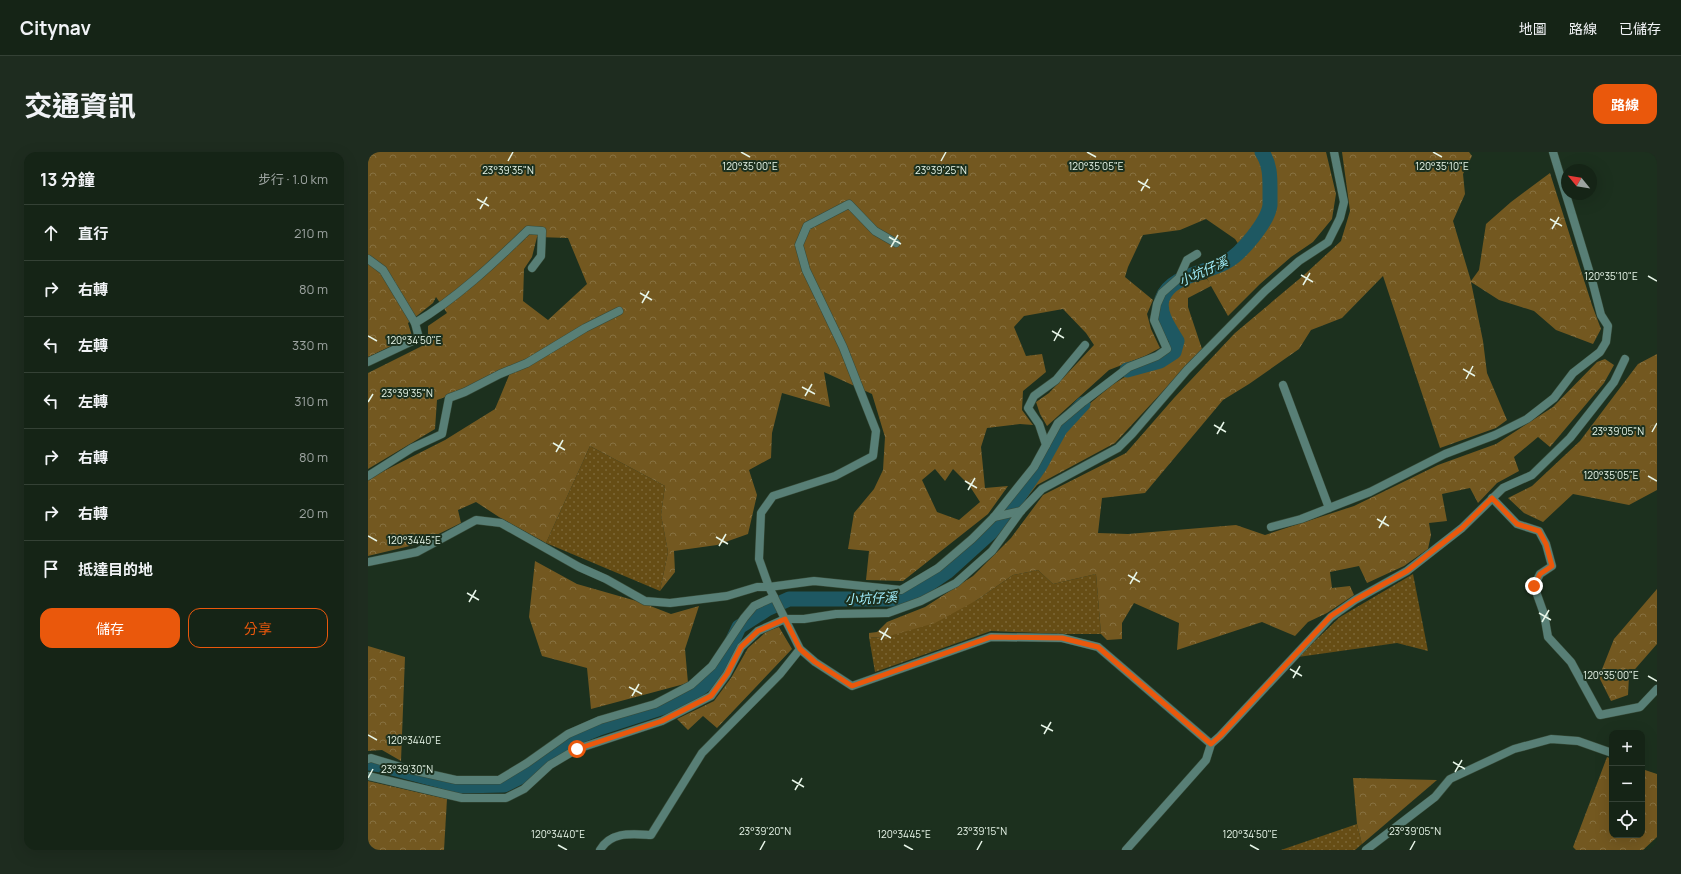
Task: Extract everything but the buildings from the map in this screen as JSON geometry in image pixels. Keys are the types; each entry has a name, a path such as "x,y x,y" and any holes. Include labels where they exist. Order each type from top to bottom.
{"street":[{"path":"368,776 462,798 506,798 524,789 550,765 577,749 662,721 711,696 727,674 741,647 758,631 785,619 804,619 836,614 888,613 921,601 956,583 992,551 1021,511 1042,489 1118,448 1192,365 1265,291 1299,261 1328,242 1340,218 1344,202 1334,152"},
{"path":"1271,527 1301,519 1370,492 1445,454 1495,435 1526,419 1554,398 1572,373 1600,352 1606,342 1608,326 1601,315 1592,280 1553,152"},
{"path":"896,243 875,231 849,204 807,226 799,245 806,270 843,347 876,431 873,456 835,476 773,496 761,513 759,559 769,587 800,649 815,662 852,686 991,637 1062,638 1098,647 1211,744"},
{"path":"415,323 432,314 480,274 528,230 542,231 540,245 541,256 532,268"},
{"path":"368,562 417,552 476,520 501,523 579,567 606,579 645,601 670,603 727,596 758,587 814,581 901,590 938,568 972,539 994,517 1034,467 1058,424 1083,402 1129,367 1157,356 1168,349 1154,320 1157,304 1162,293 1178,278 1187,260 1198,254"},
{"path":"368,259 383,270 415,323 419,338 368,362"},
{"path":"368,476 412,448 442,434 449,398 527,363 584,328 619,311"},
{"path":"1046,444 1039,424 1028,408 1034,396 1056,380 1086,345"},
{"path":"1126,850 1206,760 1211,744 1331,616 1355,600 1407,571 1462,528 1503,488 1532,475 1570,438 1614,382 1626,359"},
{"path":"1282,385 1329,508"},
{"path":"1492,498 1517,524 1539,531 1546,544 1552,566 1540,574 1534,586 1544,614 1548,637 1572,662 1600,715 1640,707 1657,689"},
{"path":"994,517 1021,511"},
{"path":"368,759 371,758 456,780 499,780 527,763 568,734 600,720 655,704 691,685 712,666 744,618 754,606 774,597"},
{"path":"600,850 604,843 623,834 651,835 702,753 780,674 800,649"},
{"path":"1366,850 1435,797 1450,779 1514,749 1551,739 1578,741 1609,752"}],"shaded area":[{"path":"590,446 665,486 661,515 668,552 660,591 546,543"},
{"path":"1038,570 1053,584 1096,574 1101,634 991,631 875,672 869,637 882,638 977,600 1013,575"},
{"path":"1413,574 1428,651 1397,643 1298,657 1340,617"},
{"path":"1357,824 1362,844 1355,850 1281,850"}],"green space":[{"path":"368,152 1326,152 1336,194 1332,219 1313,242 1291,257 1260,284 1228,316 1211,286 1188,298 1188,307 1202,349 1115,443 1037,485 1020,506 1014,502 1064,425 1112,385 1131,373 1156,361 1172,357 1175,349 1161,316 1163,305 1169,296 1184,284 1207,279 1209,282 1207,278 1221,270 1243,251 1235,239 1206,219 1180,230 1143,235 1125,277 1153,300 1147,314 1151,329 1160,348 1145,356 1109,370 1047,426 1040,414 1036,402 1049,393 1094,345 1086,333 1063,309 1024,316 1014,327 1026,356 1042,354 1046,372 1023,391 1022,410 1033,425 1020,424 987,428 981,447 985,488 1008,486 988,514 903,581 866,580 869,551 848,549 854,513 874,489 883,470 885,437 872,394 824,372 830,407 782,393 772,433 771,458 749,470 757,495 748,534 717,545 674,551 675,572 660,591 668,552 661,515 665,486 590,446 546,543 499,517 476,502 458,510 461,523 418,544 368,556 368,479 445,440 495,409 510,373 437,400 435,429 368,469 368,373 428,343 428,326 447,313 436,297 433,303 408,323 412,336 368,357","holes":["537,237 568,238 587,284 548,320 523,301 524,269 532,257","935,469 945,481 953,469 969,485 980,502 959,520 937,512 922,480"]},
{"path":"1342,152 1469,152 1472,156 1463,174 1465,194 1453,221 1471,281 1479,270 1486,224 1511,202 1550,173 1601,329 1593,344 1556,330 1534,311 1499,300 1471,282 1483,341 1487,373 1507,420 1496,428 1440,448 1383,276 1342,318 1311,330 1299,349 1249,384 1223,400 1145,493 1102,498 1098,533 1128,534 1236,525 1265,535 1354,506 1438,465 1496,444 1553,407 1597,362 1605,359 1614,365 1604,383 1550,447 1538,437 1514,457 1519,471 1497,483 1478,503 1470,488 1442,494 1447,521 1429,523 1431,535 1428,549 1404,566 1367,583 1359,566 1330,572 1332,588 1350,586 1354,595 1327,613 1308,622 1295,636 1262,622 1177,650 1179,623 1134,603 1122,623 1122,639 1107,640 1101,634 1096,574 1053,584 1038,570 1013,575 977,600 935,623 882,638 869,637 869,633 877,632 887,622 925,607 973,576 1011,538 1043,495 1126,453 1174,398 1235,333 1304,275 1341,241 1350,211"},
{"path":"1657,354 1657,490 1629,505 1573,494 1543,522 1524,513 1508,498 1532,486 1580,441 1638,364"},
{"path":"535,561 577,584 640,602 671,614 699,606 685,649 688,683 591,709 587,668 542,656 529,617"},
{"path":"1657,589 1657,644 1629,676 1628,695 1611,701 1599,677 1614,639"},
{"path":"779,627 792,649 717,728 703,716 688,730 677,719 714,701 731,678 748,648 767,631"},
{"path":"368,646 405,657 401,761 382,750 368,751"},
{"path":"1607,757 1609,758 1609,838 1645,838 1645,770 1657,774 1657,837 1643,850 1576,850 1573,847"},
{"path":"1353,778 1437,780 1362,844 1357,824"},
{"path":"368,781 447,799 444,850 368,850"}],"waterway":[{"name":"小坑仔溪","path":"1127,370 1160,361 1174,352 1177,341 1165,321 1161,305 1166,291 1181,280 1218,266 1232,258 1253,237 1264,220 1270,205 1270,180 1268,166 1262,152"},
{"name":"小坑仔溪","path":"368,763 381,765 460,786 504,785 524,775 566,742 599,728 685,700 707,683 723,661 739,627 767,609 789,599 893,599 917,592 948,571 990,533 1005,516 1039,467 1060,429 1083,404"}],"route":[{"path":"577,749 662,721 711,696 727,674 741,647 758,631 785,619 800,649 815,662 852,686 991,637 1062,638 1098,647 1211,744 1331,616 1355,600 1407,571 1462,528 1492,498 1517,524 1539,531 1546,544 1552,566 1540,574 1534,586"}]}
